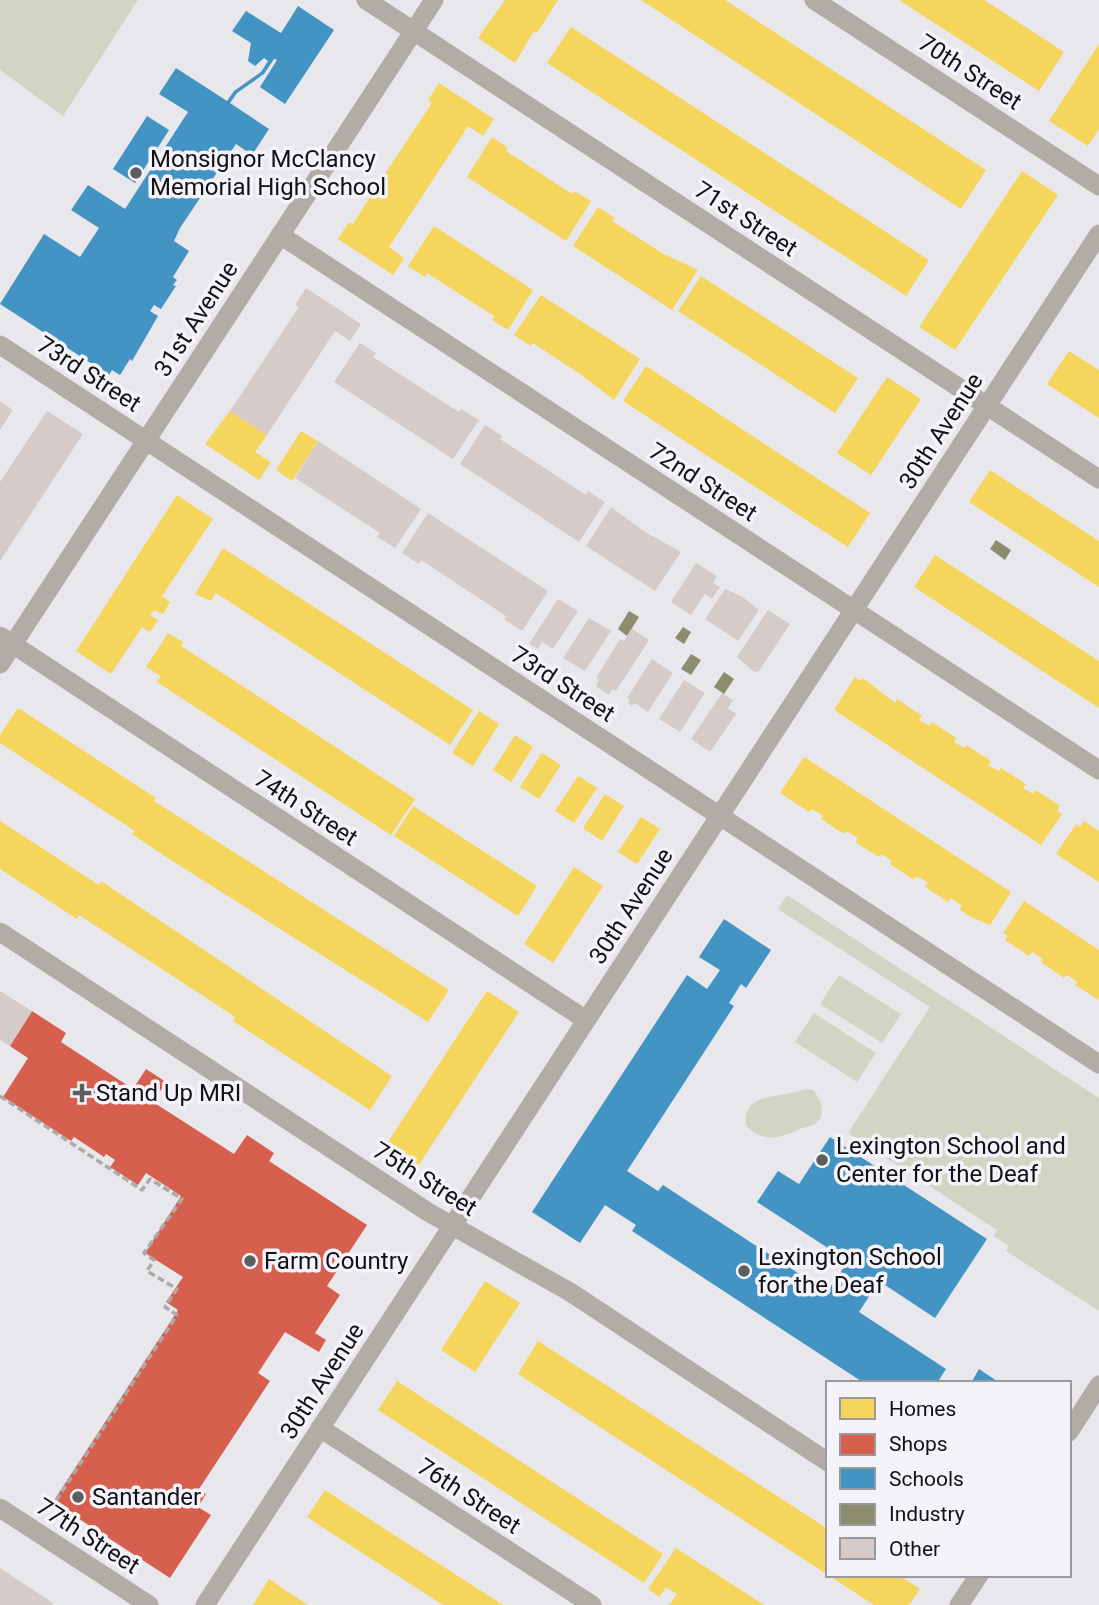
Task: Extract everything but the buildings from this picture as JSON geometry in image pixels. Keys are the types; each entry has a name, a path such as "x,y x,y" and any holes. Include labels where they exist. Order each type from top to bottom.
{"street":[{"name":"71st Street","path":"366,0 1099,479"},
{"name":"31st Avenue","path":"0,664 6,640 146,440 434,0"},
{"name":"70th Street","path":"814,0 1099,186"},
{"name":"30th Avenue","path":"205,1605 1099,234"},
{"name":"72nd Street","path":"280,235 1099,770"},
{"name":"73rd Street","path":"0,345 1099,1064"},
{"name":"74th Street","path":"6,640 586,1020"},
{"name":"75th Street","path":"0,932 453,1226 570,1292 826,1461"},
{"path":"1071,1429 1099,1385"},
{"name":"76th Street","path":"320,1428 592,1605"},
{"name":"77th Street","path":"0,1508 149,1605"},
{"path":"959,1605 978,1577"}],"path":[{"path":"0,1096 142,1189 149,1179 182,1199 144,1253 154,1260 147,1270 177,1289 165,1307 177,1315 52,1507"}],"green space":[{"path":"0,0 138,0 63,116 0,70"},
{"path":"787,895 1099,1098 1099,1311 1006,1251 1009,1246 994,1236 997,1230 848,1133 930,1007 778,909"},
{"path":"839,975 901,1014 882,1043 820,1004"},
{"path":"814,1013 876,1053 857,1082 795,1042"},
{"path":"805,1089 813,1090 822,1108 818,1122 773,1137 759,1135 746,1125 746,1114 750,1106 757,1101"}],"place":[{"name":"Monsignor McClancy Memorial High School","path":"136,173"},
{"name":"Stand Up MRI","path":"82,1093"},
{"name":"Lexington School and Center for the Deaf","path":"822,1160"},
{"name":"Farm Country","path":"250,1261"},
{"name":"Lexington School for the Deaf","path":"744,1271"},
{"name":"Santander","path":"78,1497"}]}
